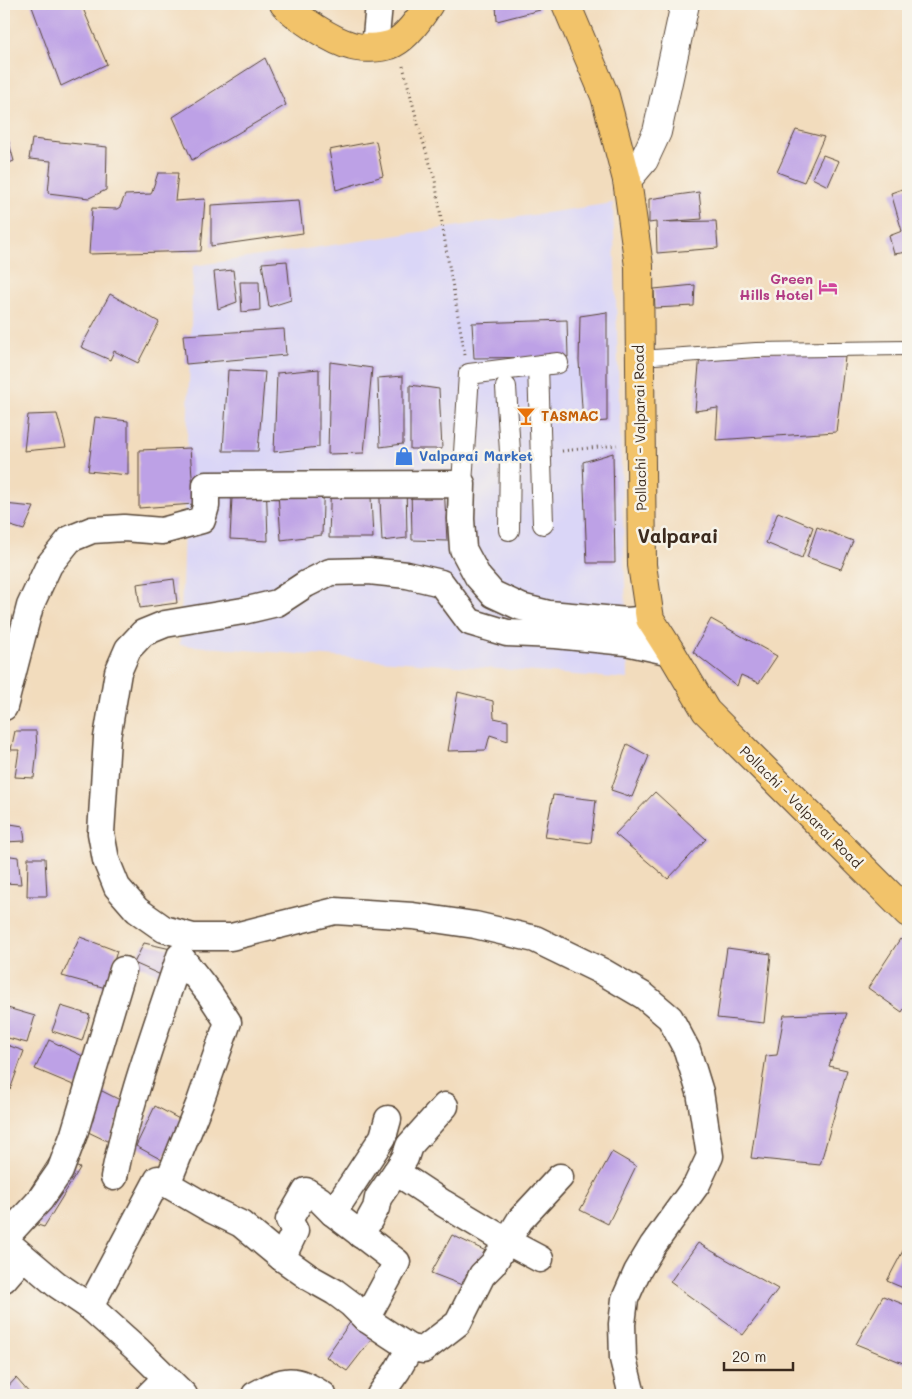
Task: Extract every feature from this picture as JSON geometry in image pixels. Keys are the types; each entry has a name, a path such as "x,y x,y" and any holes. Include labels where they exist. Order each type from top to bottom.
{"main road":[{"path":"284,4 318,31 352,46 375,47 391,45 402,38 422,16 429,4"},
{"name":"Pollachi - Valparai Road","path":"566,4 605,96 627,180 639,266 642,566 650,619 706,711 908,913"}],"street":[{"path":"627,180 644,160 657,132 685,4"},
{"path":"375,47 382,6"},
{"path":"543,524 538,366 469,374 461,518 463,549 478,576 493,594 520,607 549,614 627,621 650,619"},
{"path":"506,387 510,452 509,530"},
{"path":"4,707 30,606 49,565 70,539 92,530 124,528 162,531 202,520 206,506 206,485 462,484"},
{"path":"632,1395 624,1359 622,1324 625,1299 637,1272 653,1245 698,1184 710,1156 700,1092 687,1050 670,1018 644,996 603,972 535,940 475,925 413,916 335,910 232,937 193,937 164,929 137,910 117,887 106,860 102,833 107,738 118,672 128,649 144,633 165,624 244,611 278,603 306,584 330,572 369,571 406,575 441,583 470,622 508,633 556,635 626,642 671,652"},
{"path":"114,1177 121,1141 135,1092 180,956 209,993 228,1022 200,1102 167,1184"},
{"path":"123,970 74,1134 60,1171 40,1200 4,1240 56,1284 90,1307 139,1351 167,1390"},
{"path":"361,1235 376,1208 378,1198 405,1158 409,1146 445,1106"},
{"path":"333,1213 383,1137 388,1119"},
{"path":"396,1172 443,1204 540,1259"},
{"path":"90,1307 158,1179 212,1210 241,1224 282,1258 310,1278 335,1292 366,1319 410,1348 423,1350 458,1323 482,1275 493,1264 520,1220 560,1177"},
{"path":"282,1258 295,1231 289,1220 306,1191 320,1200 333,1213 397,1262 366,1319"},
{"path":"4,1279 23,1258"},
{"path":"380,1395 410,1348"},
{"path":"255,1395 286,1381 303,1383 323,1395"}],"lane":[{"path":"640,358 756,350 908,348"}],"path":[{"path":"402,38 403,68 435,180 446,254 469,374"}],"shaded area":[{"name":"Valparai Market","path":"613,203 628,679 180,645 193,266"}],"building":[{"path":"31,4 81,4 107,64 61,86"},
{"path":"496,4 538,4 540,10 497,21"},
{"path":"265,58 286,105 192,160 173,117"},
{"path":"796,130 824,137 804,182 777,172"},
{"path":"4,136 7,136 14,161 4,165"},
{"path":"32,139 107,147 106,190 89,198 48,193 51,161 29,159"},
{"path":"376,141 383,176 336,190 329,150"},
{"path":"823,155 839,161 828,186 812,178"},
{"path":"158,173 178,173 175,201 205,199 201,251 89,254 92,208 117,209 120,207 125,195 151,194"},
{"path":"908,187 908,252 894,254 889,236 902,231 891,193"},
{"path":"699,192 702,219 663,222 716,221 718,248 657,253 656,222 649,223 649,199"},
{"path":"299,200 303,233 211,246 211,205"},
{"path":"287,261 291,300 269,307 262,263"},
{"path":"233,270 237,302 218,309 214,272"},
{"path":"240,282 259,282 260,310 242,312"},
{"path":"695,285 694,306 655,308 654,289"},
{"path":"110,294 159,322 138,363 114,351 110,360 81,347"},
{"path":"607,312 607,421 583,423 579,361 580,316"},
{"path":"567,320 568,357 474,358 472,323"},
{"path":"284,329 286,355 186,364 183,335"},
{"path":"846,349 836,432 716,440 718,408 695,411 700,354"},
{"path":"330,362 372,368 364,453 328,454"},
{"path":"319,369 319,447 274,452 277,373"},
{"path":"228,370 265,372 258,451 223,451"},
{"path":"403,376 403,444 380,447 378,378"},
{"path":"410,385 439,389 442,449 410,449"},
{"path":"57,414 66,447 24,451 28,415"},
{"path":"95,417 128,421 128,475 88,471"},
{"path":"190,448 194,504 139,508 139,450"},
{"path":"613,453 615,563 587,563 583,462"},
{"path":"324,474 322,535 281,540 277,477"},
{"path":"331,474 370,476 373,538 329,538"},
{"path":"233,476 266,476 268,541 230,539"},
{"path":"379,479 406,479 407,538 382,541"},
{"path":"444,484 447,541 412,540 411,485"},
{"path":"4,504 34,507 24,530 4,524"},
{"path":"778,512 813,527 802,558 766,543"},
{"path":"817,527 853,541 841,569 807,557"},
{"path":"174,579 177,603 140,608 137,584"},
{"path":"711,619 777,656 759,683 741,675 737,686 693,652"},
{"path":"458,692 493,701 494,718 508,721 508,741 490,735 486,750 448,751"},
{"path":"15,731 36,731 37,750 34,778 15,777 19,750 11,750"},
{"path":"627,744 649,756 632,797 611,790"},
{"path":"655,792 706,839 668,879 615,834"},
{"path":"553,795 596,800 591,843 545,837"},
{"path":"4,823 23,826 25,841 4,842"},
{"path":"4,855 18,857 21,884 4,883"},
{"path":"28,858 45,858 47,896 27,896"},
{"path":"80,937 117,951 106,988 62,976"},
{"path":"900,939 908,946 908,1002 902,1012 868,988"},
{"path":"144,943 171,949 161,975 134,963"},
{"path":"727,948 771,954 764,1023 717,1018"},
{"path":"61,1006 90,1015 82,1041 52,1031"},
{"path":"4,1007 35,1016 27,1043 4,1037"},
{"path":"847,1013 829,1066 847,1070 820,1165 751,1158 766,1056 777,1055 784,1015"},
{"path":"49,1040 89,1059 78,1087 35,1069"},
{"path":"4,1044 24,1051 10,1090 4,1087"},
{"path":"100,1090 124,1102 109,1142 84,1130"},
{"path":"155,1106 183,1121 162,1160 136,1146"},
{"path":"612,1152 636,1166 608,1224 580,1210"},
{"path":"50,1158 80,1168 44,1227 12,1217"},
{"path":"452,1235 490,1253 475,1290 431,1273"},
{"path":"698,1243 778,1289 743,1335 670,1282"},
{"path":"905,1247 908,1249 908,1290 887,1281"},
{"path":"883,1296 908,1306 908,1365 856,1344"},
{"path":"353,1318 375,1335 347,1371 326,1357"},
{"path":"16,1378 31,1395 4,1395 4,1391"}],"place":[{"name":"Green Hills Hotel","path":"828,287"},
{"name":"TASMAC","path":"526,416"},
{"name":"Valparai Market","path":"404,456"}],"district":[{"name":"Valparai","path":"678,536"}]}
